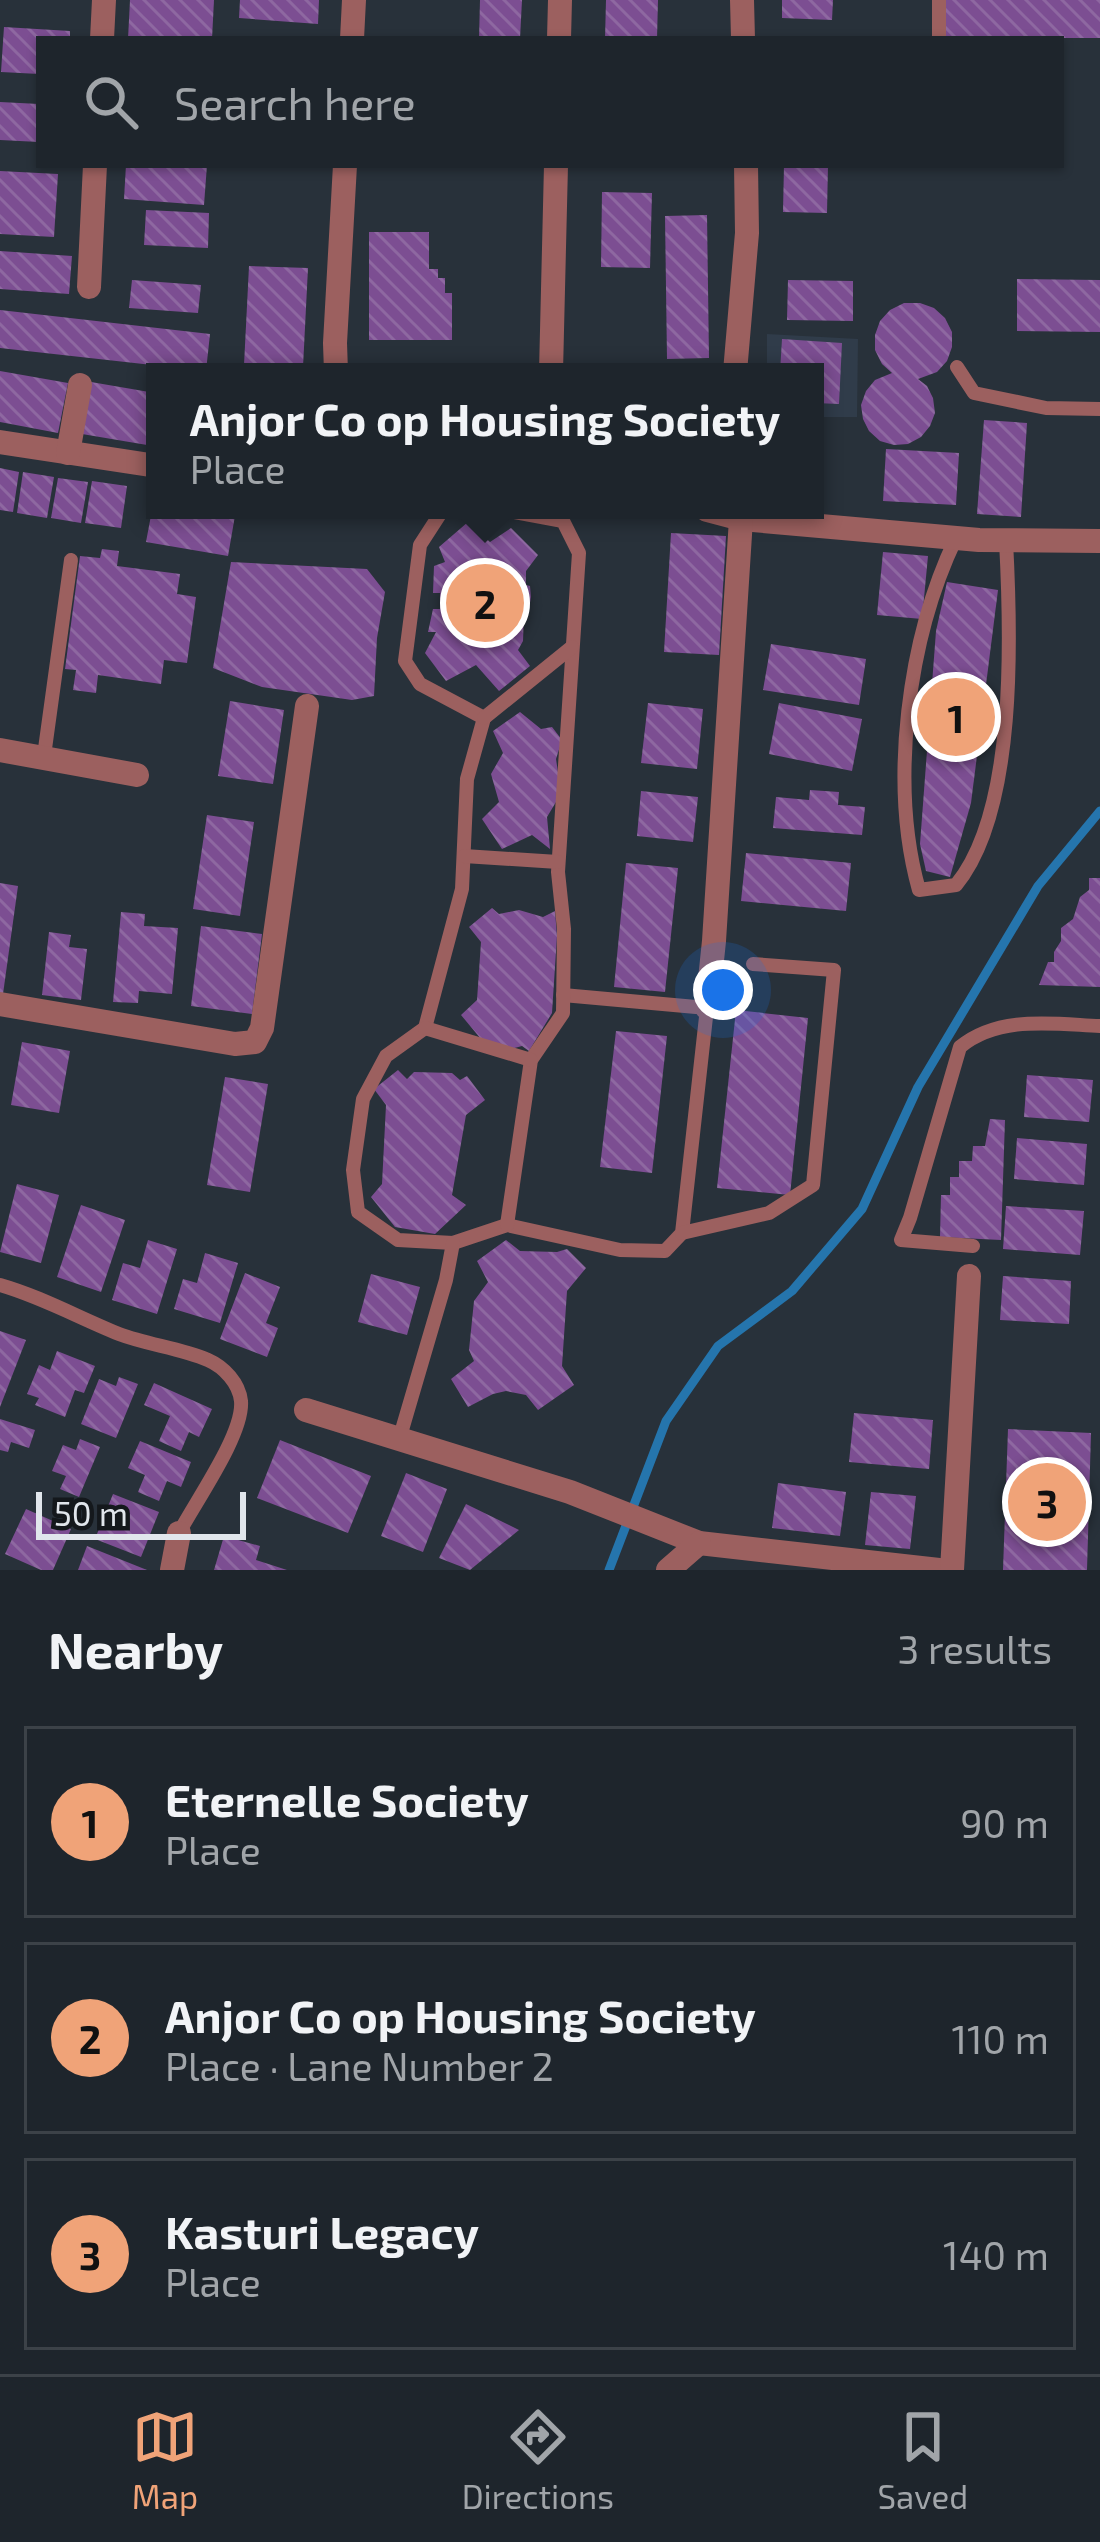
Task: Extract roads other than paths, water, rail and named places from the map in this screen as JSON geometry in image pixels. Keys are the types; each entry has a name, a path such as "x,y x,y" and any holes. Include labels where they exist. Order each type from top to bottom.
{"street":[{"path":"102,36 104,0"},
{"path":"352,36 354,0"},
{"path":"559,36 560,0"},
{"path":"742,0 743,36"},
{"path":"89,287 95,168"},
{"path":"336,363 345,168"},
{"path":"551,363 556,168"},
{"path":"736,363 747,233 746,168"},
{"path":"68,453 80,386"},
{"path":"0,442 146,464"},
{"path":"706,1008 714,941 724,519"},
{"path":"780,519 956,538 1100,542"},
{"path":"0,1004 235,1044 255,1042 262,1028 307,706"},
{"path":"0,750 137,775"},
{"path":"952,1570 969,1276"},
{"path":"306,1410 570,1492 699,1543 939,1570"},
{"path":"172,1570 179,1534"},
{"path":"668,1570 699,1543"}],"lane":[{"path":"939,0 939,36"},
{"path":"957,367 974,393 1046,408 1100,409"},
{"path":"439,519 420,545 405,661 420,684 484,718"},
{"path":"507,1225 531,1060 563,1013 564,929 558,862 579,554 560,519"},
{"path":"956,538 939,573 917,644 913,682 906,755 908,852 919,890 956,885 970,869 988,826 1003,740 1010,643 1006,541"},
{"path":"44,756 71,560"},
{"path":"572,646 484,718 467,779 462,889 425,1028 386,1056 363,1099 353,1170 358,1212 398,1240 453,1243 507,1225 620,1250 665,1251 682,1233 769,1213 813,1185 834,970 753,964"},
{"path":"464,856 558,862"},
{"path":"563,994 706,1008 682,1233"},
{"path":"973,1246 901,1240 960,1047 1014,1023 1100,1026"},
{"path":"425,1028 531,1060"},
{"path":"399,1439 453,1243"},
{"path":"0,1285 121,1335 209,1361 232,1378 241,1402 237,1426 179,1534"}],"waterway":[{"path":"609,1570 666,1421 718,1346 792,1291 862,1209 918,1087 1038,886 1100,811"}],"place":[{"name":"Anjor Co op Housing Society","path":"485,603"},
{"name":"Eternelle Society","path":"956,717"},
{"name":"Kasturi Legacy","path":"1047,1502"}]}
